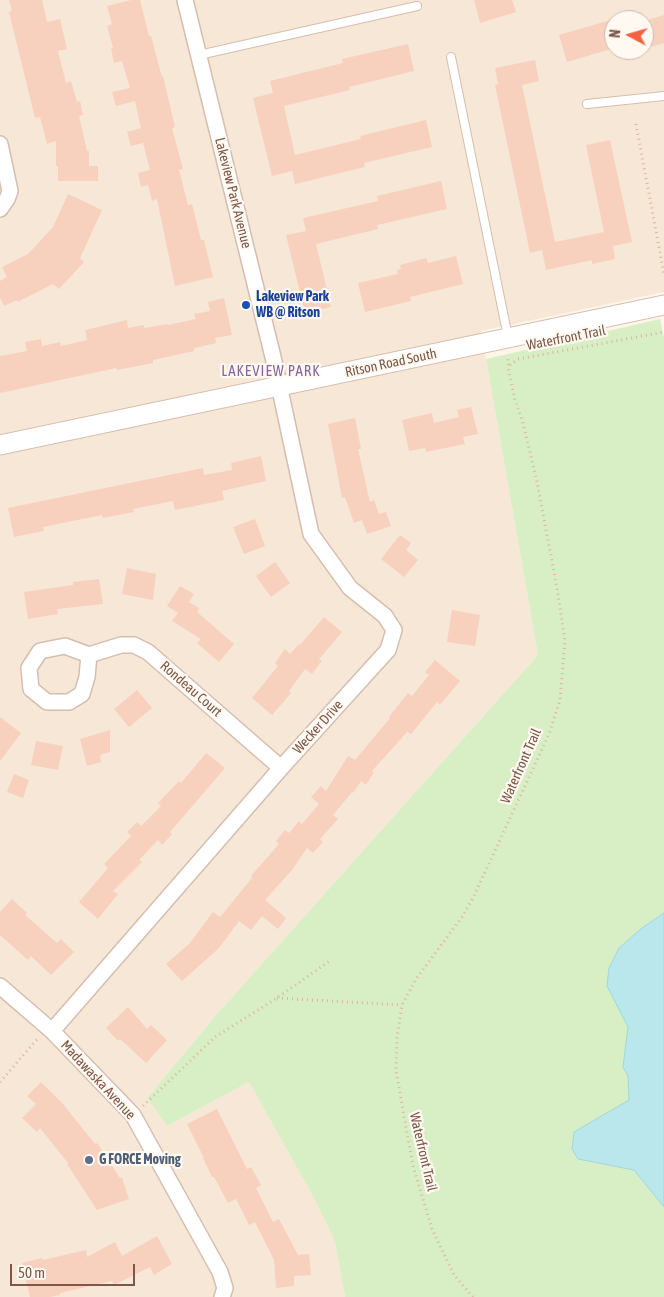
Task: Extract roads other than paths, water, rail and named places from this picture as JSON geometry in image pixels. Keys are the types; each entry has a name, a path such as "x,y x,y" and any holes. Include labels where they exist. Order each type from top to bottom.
{"street":[{"name":"Lakeview Park Avenue","path":"185,0 280,386"},
{"path":"0,144 10,190 7,200 0,209"},
{"name":"Ritson Road South","path":"0,445 664,305"},
{"name":"Wecker Drive","path":"50,1030 281,768 388,650 394,630 385,616 350,588 311,534 280,386"},
{"name":"Rondeau Court","path":"88,655 121,645 134,645 148,652 281,768"},
{"path":"65,646 88,655 87,677 82,694 69,702 47,702 31,689 29,668 40,651 65,646"},
{"name":"Madawaska Avenue","path":"0,986 50,1030 133,1115 224,1280 225,1288 222,1297"}],"lane":[{"path":"200,55 417,6"},
{"path":"451,57 508,338"},
{"path":"587,104 664,96"}],"water":[{"path":"664,913 664,1207 634,1170 578,1159 572,1149 574,1132 629,1100 628,1076 623,1067 628,1027 607,986 609,968 619,948 642,928"}],"place":[{"name":"Lakeview Park WB @ Ritson","path":"246,305"},
{"name":"G FORCE Moving","path":"89,1160"}],"district":[{"name":"LAKEVIEW PARK","path":"271,371"}]}
